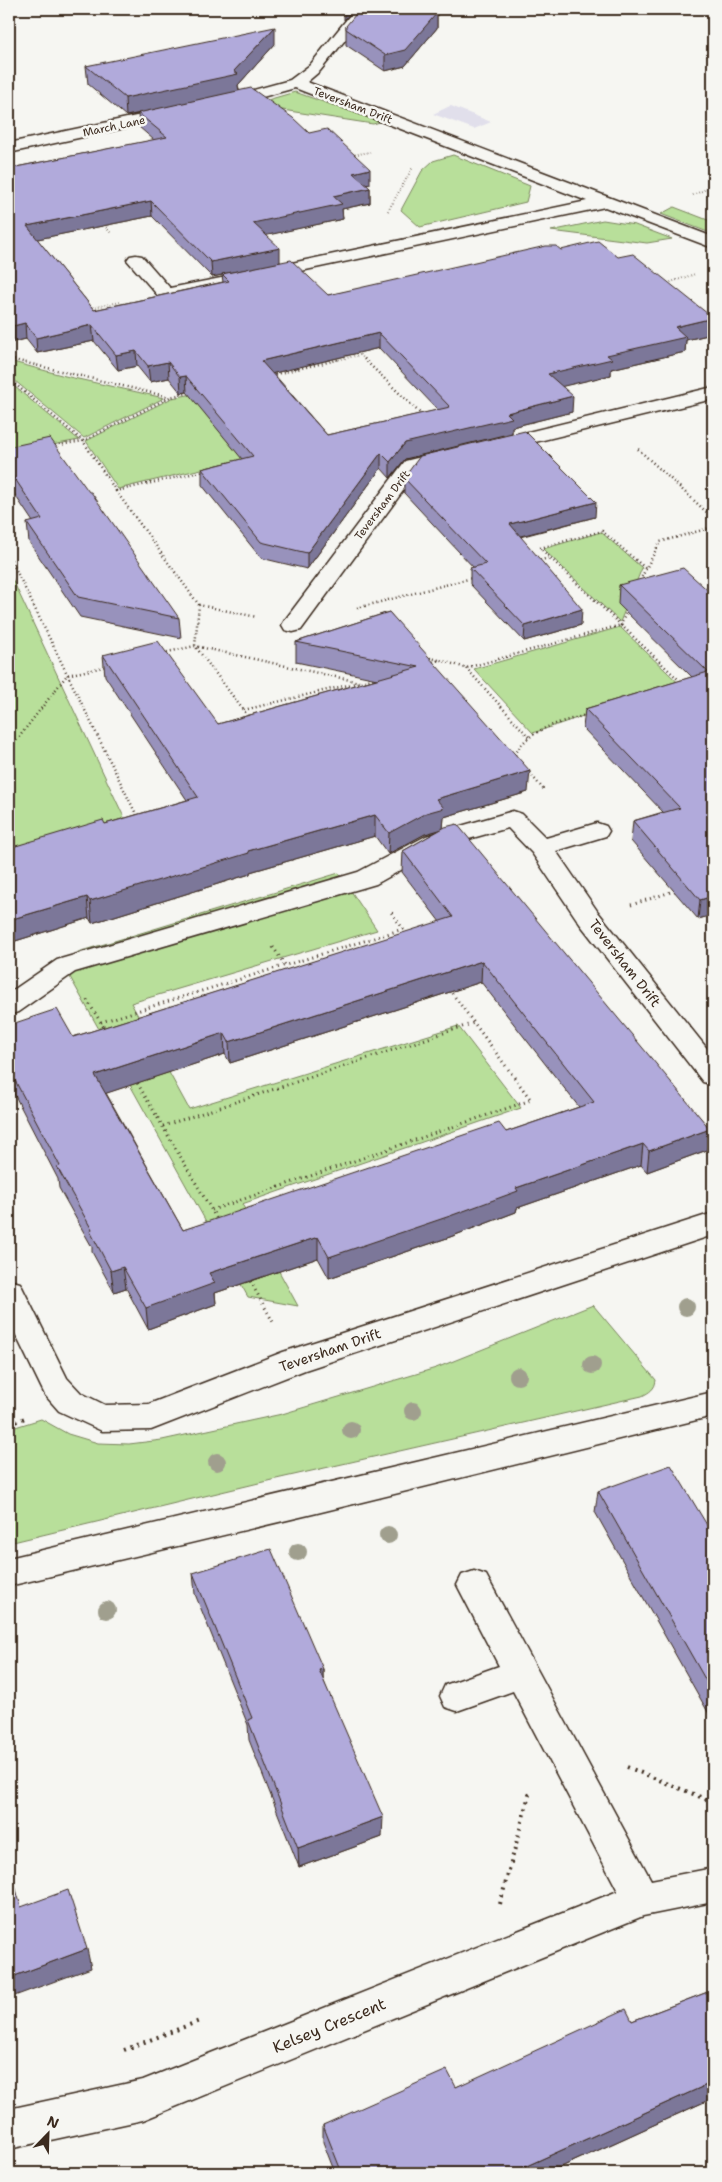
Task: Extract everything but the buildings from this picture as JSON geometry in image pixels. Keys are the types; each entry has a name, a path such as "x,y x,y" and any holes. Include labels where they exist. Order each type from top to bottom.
{"street":[{"path":"212,105 296,84 315,68 363,9"},
{"name":"Teversham Drift","path":"296,84 713,243"},
{"name":"March Lane","path":"9,148 185,110"},
{"path":"136,260 165,293 241,279 606,202"},
{"name":"Teversham Drift","path":"293,625 412,466 713,393"},
{"path":"9,1006 66,966 367,878 435,841 514,819"},
{"name":"Teversham Drift","path":"514,819 541,847 589,918 713,1075"},
{"path":"541,847 597,832"},
{"name":"Teversham Drift","path":"9,1291 56,1386 70,1402 102,1418 151,1417 294,1361 713,1224"},
{"path":"9,1572 318,1500 713,1404"},
{"path":"474,1585 642,1899"},
{"path":"456,1696 521,1673"},
{"name":"Kelsey Crescent","path":"9,2129 143,2100 642,1899 713,1885"}],"path":[{"path":"345,157 402,145 425,132"},
{"path":"425,241 388,212 410,169 424,158 458,146"},
{"path":"658,285 699,272"},
{"path":"87,309 165,293"},
{"path":"353,345 426,419 417,422"},
{"path":"264,376 360,354"},
{"path":"9,359 170,397"},
{"path":"9,378 83,440 116,491 199,605"},
{"path":"46,448 83,440 170,397 195,392"},
{"path":"605,419 713,518"},
{"path":"116,491 212,469"},
{"path":"635,592 645,568 660,542 713,527"},
{"path":"645,568 602,531 540,548 686,687"},
{"path":"9,556 140,821"},
{"path":"532,562 550,558"},
{"path":"293,625 476,577"},
{"path":"621,625 628,608"},
{"path":"466,668 621,625"},
{"path":"158,654 195,646 362,683"},
{"path":"195,646 255,726"},
{"path":"421,665 440,660 466,668 529,736"},
{"path":"9,750 67,675 112,665"},
{"path":"244,710 378,678"},
{"path":"519,761 514,754 529,736 568,719 587,715"},
{"path":"514,819 546,792 525,767"},
{"path":"367,878 409,937"},
{"path":"589,918 678,889"},
{"path":"101,1022 403,929"},
{"path":"66,966 106,1030"},
{"path":"212,1210 531,1100 444,984"},
{"path":"163,1126 474,1024"},
{"path":"134,1078 221,1227"},
{"path":"244,1269 294,1361"},
{"path":"500,1906 529,1795"},
{"path":"118,2052 211,2016"}],"shaded area":[{"path":"450,106 491,122 474,129 433,114"}],"green space":[{"path":"295,92 380,122 373,124 250,105"},
{"path":"453,155 530,186 526,202 420,227 401,210 422,171 433,161"},
{"path":"674,207 713,222 713,234 661,214"},
{"path":"603,220 635,225 672,239 647,243 551,231"},
{"path":"9,361 69,377 164,398 84,438 9,376"},
{"path":"9,382 79,440 9,453"},
{"path":"193,394 243,459 118,489 86,441 172,398"},
{"path":"601,532 642,568 620,622 543,549"},
{"path":"9,572 129,828 9,861"},
{"path":"620,627 713,716 618,704 533,733 474,669"},
{"path":"339,873 377,930 131,1003 189,1109 458,1026 521,1108 242,1204 298,1306 248,1297 70,977 78,952"},
{"path":"593,1305 656,1380 653,1388 642,1396 263,1482 9,1543 9,1429 41,1419 68,1434 98,1443 129,1444 162,1440 282,1414 436,1368"}]}
